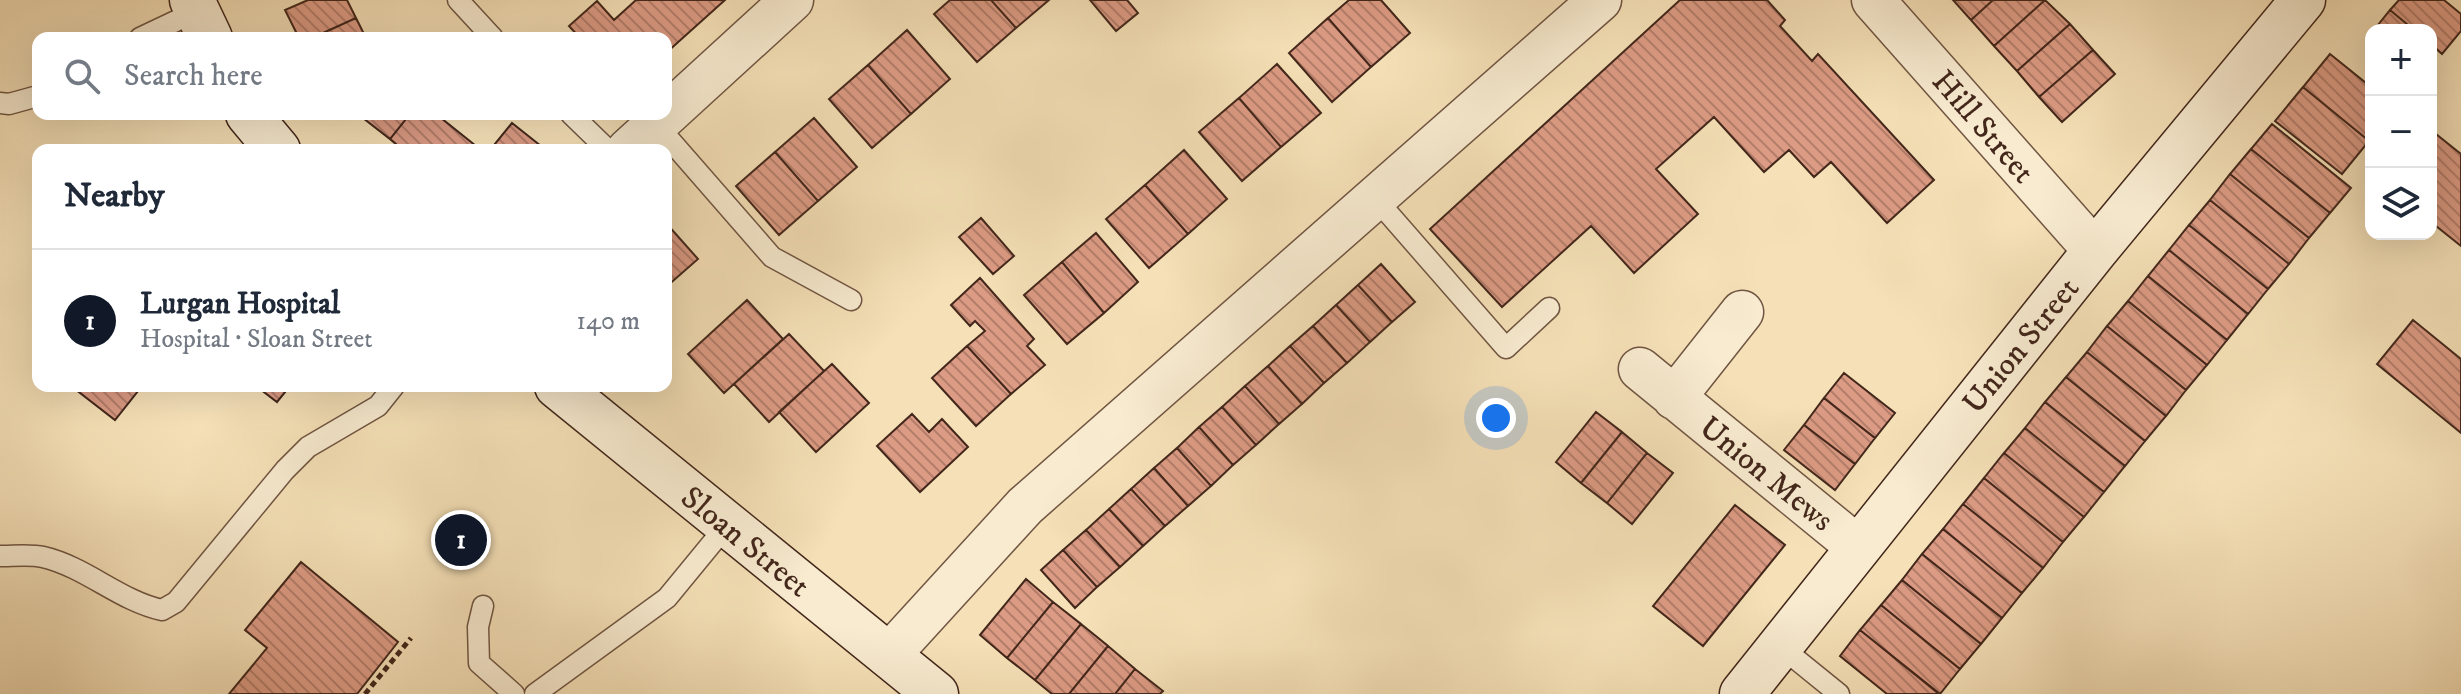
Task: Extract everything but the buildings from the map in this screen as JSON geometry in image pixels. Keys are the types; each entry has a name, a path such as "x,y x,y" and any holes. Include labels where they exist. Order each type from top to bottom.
{"street":[{"path":"672,110 792,0"},
{"path":"888,656 1025,506 1600,0"},
{"name":"Hill Street","path":"1873,0 2095,251"},
{"name":"Union Street","path":"1742,694 2095,251 2303,0"},
{"path":"253,120 273,144"},
{"path":"642,137 661,120"},
{"name":"Union Mews","path":"1674,398 1742,312"},
{"name":"Union Mews","path":"1640,369 1859,548"},
{"name":"Sloan Street","path":"564,392 936,694"}],"lane":[{"path":"458,0 487,32"},
{"path":"156,32 199,16"},
{"path":"0,103 9,104 32,98"},
{"path":"577,120 602,144"},
{"path":"672,165 772,257 851,300"},
{"path":"1375,198 1506,348 1549,308"},
{"path":"0,556 42,556 98,580 147,607 162,610 176,602 285,470 308,447 378,406 389,392"},
{"path":"535,694 667,598 727,525"},
{"path":"483,606 478,627 479,663 514,694"},
{"path":"1781,647 1839,694"}],"path":[{"path":"365,694 411,638"}],"place":[{"name":"Lurgan Hospital","path":"461,540"}]}
